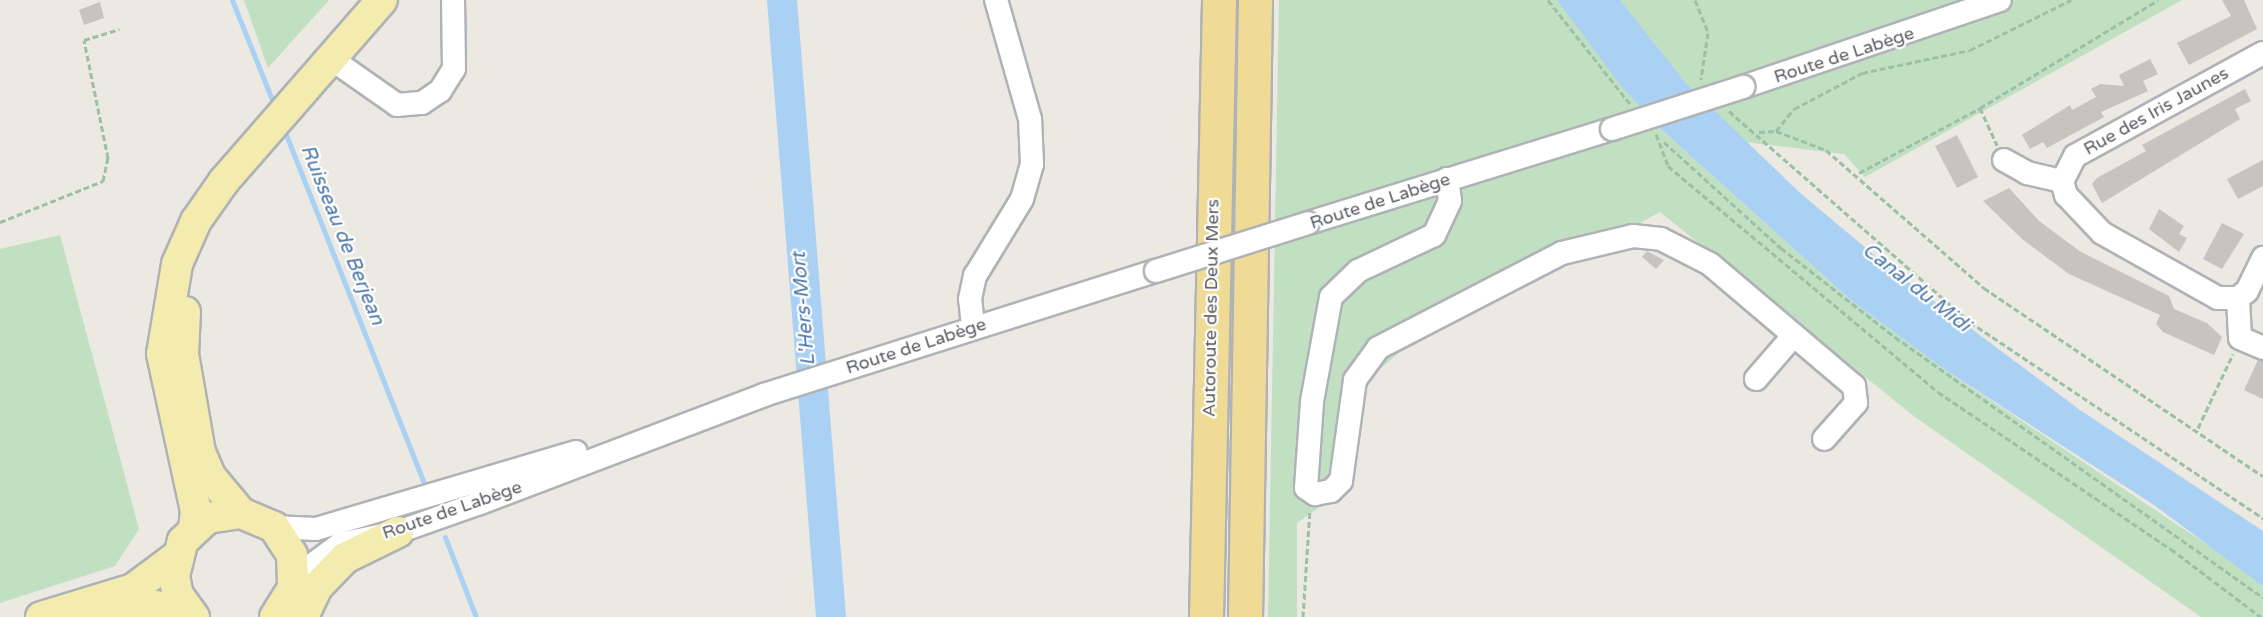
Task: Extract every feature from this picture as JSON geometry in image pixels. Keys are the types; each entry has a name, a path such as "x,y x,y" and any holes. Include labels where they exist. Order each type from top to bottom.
{"highway":[{"name":"Autoroute des Deux Mers","path":"1206,617 1219,0"},
{"path":"1245,617 1256,0"}],"main road":[{"path":"194,528 194,498 164,381 166,314 177,264 196,221 258,140 291,100 382,0"},
{"path":"258,140 194,263 183,354 200,452 210,476 241,513 274,527 292,555 293,588 283,617"},
{"path":"41,617 133,589 176,557 194,528 216,516 241,513"},
{"path":"283,617 345,558 398,532"},
{"path":"176,557 174,576 192,614"},
{"path":"103,617 155,606 192,614"}],"street":[{"path":"973,326 970,298 975,276 1022,199 1032,164 1030,119 996,0"},
{"name":"Route de Labège","path":"274,527 316,529 762,396 973,326 1612,129 2000,0"},
{"path":"330,58 397,105 422,103 440,90 454,69 453,1"},
{"name":"Rue des Iris Jaunes","path":"2062,180 2075,156 2263,53"},
{"path":"2004,160 2027,173 2062,180 2066,195 2102,233 2218,298 2238,298 2247,291 2263,258"},
{"path":"1447,179 1450,201 1434,235 1358,272 1331,297 1312,402 1306,488 1315,494 1331,491 1341,481 1355,380 1378,348 1571,250 1633,236 1661,238 1710,264 1794,335 1858,395 1824,439"},
{"path":"2238,298 2240,338 2263,348"},
{"path":"1756,380 1794,335"},
{"name":"Route de Labège","path":"293,588 305,570 340,544 398,532 762,396"}],"path":[{"path":"1548,0 1634,108"},
{"path":"1695,0 1708,33 1699,72"},
{"path":"1776,131 1794,109 1862,73 1970,50 2071,0"},
{"path":"1859,173 1980,108 2158,0"},
{"path":"0,222 103,181 108,158 84,40 119,29"},
{"path":"1980,108 2004,160"},
{"path":"1648,124 1662,141 1781,248 1894,337 2263,598"},
{"path":"2263,476 2198,428 1984,288 1859,173 1826,150 1776,131 1759,132 1822,195 1970,322 2263,518"},
{"path":"1662,141 1668,166 1938,392 2171,549 2261,617"},
{"path":"2198,428 2240,338"},
{"path":"1303,617 1305,526 1315,494"}],"green space":[{"path":"244,0 329,0 268,68"},
{"path":"1279,0 2182,0 1865,177 1844,154 1664,132 1852,301 1944,369 2245,570 2263,586 2263,617 2201,617 1915,417 1660,212 1399,353 1365,381 1332,498 1297,523 1297,617 1268,617"},
{"path":"60,235 139,529 115,566 0,603 0,249"}],"water":[{"name":"Canal du Midi","path":"1557,0 1620,0 1685,82 1799,192 1886,265 2080,410 2263,531 2263,586 2154,505 1944,369 1852,301 1663,131 1621,86"}],"building":[{"path":"2222,0 2244,0 2257,29 2189,65 2177,43 2231,16"},
{"path":"100,2 104,18 84,25 79,10"},
{"path":"2150,59 2158,74 2143,81 2148,91 2101,112 2104,117 2047,148 2043,142 2030,149 2022,135 2070,105 2072,110 2096,97 2091,89 2100,84 2124,86 2119,75"},
{"path":"2245,89 2251,101 2235,109 2240,119 2102,203 2092,184 2097,178 2146,151 2142,145"},
{"path":"1957,135 1978,177 1957,188 1935,146"},
{"path":"2263,160 2263,186 2238,199 2227,179"},
{"path":"2009,188 2039,221 2081,252 2169,296 2174,309 2207,323 2222,337 2214,355 2163,332 2156,324 2160,315 2069,274 2022,239 1983,201"},
{"path":"2159,209 2184,226 2179,234 2187,238 2179,252 2149,229"},
{"path":"2222,223 2244,234 2222,269 2203,259"},
{"path":"1647,251 1664,260 1656,269 1642,257"},
{"path":"2258,360 2263,361 2263,399 2244,390"}],"waterway":[{"name":"Ruisseau de Berjean","path":"232,0 275,107"},
{"name":"L'Hers-Mort","path":"782,0 831,617"},
{"name":"Ruisseau de Berjean","path":"283,127 423,481"},
{"name":"Ruisseau de Berjean","path":"445,537 476,617"}]}
